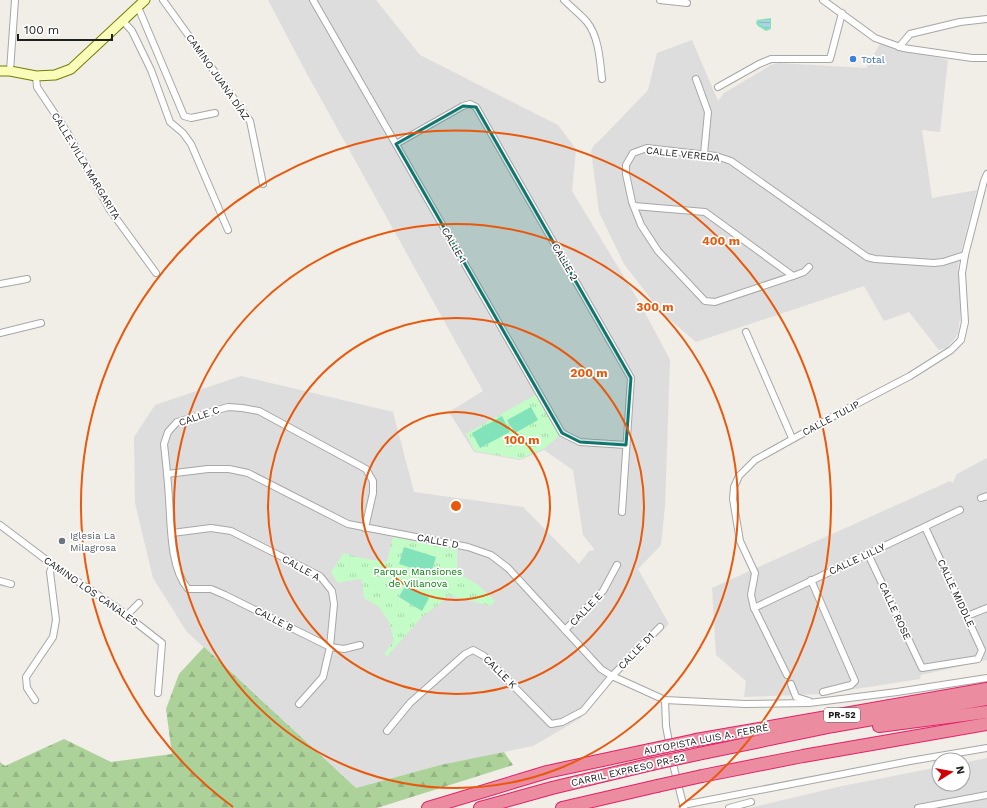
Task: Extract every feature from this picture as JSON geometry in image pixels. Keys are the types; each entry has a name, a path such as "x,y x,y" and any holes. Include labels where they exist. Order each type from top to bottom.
{"highway":[{"name":"AUTOPISTA LUIS A. FERRÉ","path":"428,808 547,772 649,750 696,740 987,689"},
{"name":"CARRIL EXPRESO PR-52","path":"480,808 552,788 698,754 833,726 987,699"},
{"name":"CARRIL EXPRESO PR-52","path":"777,738 987,712"},
{"path":"562,808 702,776 803,756 987,724"},
{"path":"969,727 987,727"}],"street":[{"path":"10,71 15,0"},
{"path":"0,71 10,71 36,76 55,75 71,69 145,0"},
{"name":"CAMINO JUANA DÍAZ","path":"163,0 250,121 263,184"},
{"name":"CALLE 1","path":"313,0 562,433 580,442 626,445"},
{"path":"564,0 587,22 593,32 599,53 602,79"},
{"path":"660,0 686,3"},
{"path":"823,0 875,38 899,47 930,53 972,58 987,58"},
{"path":"138,7 184,116 191,118 215,113"},
{"path":"718,87 771,59 830,59 842,14"},
{"path":"899,47 910,34 960,22 987,19"},
{"path":"123,21 132,31 151,70 170,122 183,133 191,144 228,230"},
{"name":"CALLE VILLA MARGARITA","path":"36,76 37,87 67,132 110,210 156,273"},
{"path":"696,79 708,112 704,154"},
{"name":"CALLE 2","path":"396,144 463,106 470,104 476,107 631,378 622,512"},
{"name":"CALLE VEREDA","path":"810,267 804,272 715,302 705,301 658,251 642,225 634,206 626,174 626,165 634,153 647,148 716,156 731,161 867,256 875,259 934,263 943,262 965,255"},
{"name":"CALLE TULIP","path":"787,675 754,608 751,595 755,573 740,540 733,500 734,487 739,476 755,460 792,438 910,376 951,350 961,340 965,322 962,273 965,255 987,174"},
{"path":"634,206 705,212 793,276"},
{"path":"0,284 27,279"},
{"path":"0,334 41,323"},
{"path":"746,332 792,438"},
{"name":"CALLE C","path":"188,589 183,582 175,559 164,444 168,432 177,422 228,407 259,411 366,469 373,480 373,493 365,528"},
{"name":"CALLE D","path":"167,474 208,469 229,469 248,473 348,524 468,547 491,555 508,568 601,669 612,676 665,700"},
{"name":"CALLE LILLY","path":"754,608 960,510"},
{"name":"CAMINO LOS CANALES","path":"0,525 53,565 127,615 162,643 158,693"},
{"name":"CALLE MIDDLE","path":"925,527 982,650 978,659"},
{"name":"CALLE A","path":"172,533 211,528 231,531 320,576 332,591 334,604 330,647 323,677 299,704"},
{"name":"CALLE ROSE","path":"868,554 922,668 978,659"},
{"path":"35,700 28,688 26,677 52,637 56,620 50,572 53,565"},
{"name":"CALLE E","path":"565,630 603,591 616,565"},
{"path":"811,580 855,681 850,685 823,692"},
{"path":"0,581 11,584"},
{"name":"CALLE B","path":"188,589 211,589 330,647 344,649 360,646"},
{"path":"127,615 140,603"},
{"path":"967,616 987,608"},
{"name":"CALLE D1","path":"612,676 660,627"},
{"name":"CALLE K","path":"387,731 410,703 465,654 473,650 484,656 551,724 562,722 583,711 612,676"},
{"path":"987,678 814,703 745,704 665,700 666,726 673,764 684,807 910,761 987,748"},
{"path":"791,684 796,697 814,703"},
{"path":"918,808 987,795"},
{"path":"729,808 751,802"}],"highlighted area":[{"path":"463,106 476,107 631,378 626,445 580,442 562,433 396,144"}],"shaded area":[{"path":"268,0 376,0 420,55 558,125 576,149 572,191 641,305 670,360 665,506 661,545 638,569 669,624 609,682 581,718 533,746 440,765 356,788 187,632 153,578 135,503 134,437 155,405 241,376 393,412 414,492 523,507 579,564 589,551 595,550 583,535 573,470 544,450 520,460 474,452 449,412 483,391 306,72"},
{"path":"692,40 718,101 724,93 771,65 778,63 866,68 880,44 948,60 940,132 922,130 932,198 977,190 958,264 961,310 958,334 947,348 939,350 909,312 884,321 864,286 696,342 661,312 624,264 599,212 591,151 594,145 648,90 657,53"},
{"path":"987,458 987,660 921,675 920,679 823,694 744,697 746,681 716,655 712,588 950,481 953,483 957,474"},
{"path":"987,758 987,808 749,808 842,786 931,769 931,792 971,792 971,761"}],"green space":[{"path":"771,18 771,29 766,31 756,23 757,20"},
{"path":"537,394 561,434 545,448 520,459 475,451 466,434"},
{"path":"531,407 538,420 515,433 507,420"},
{"path":"502,416 510,432 480,448 472,433"},
{"name":"Parque Mansiones de Villanova","path":"393,537 457,550 457,573 477,584 495,601 490,606 448,595 422,617 387,656 384,654 394,641 389,622 379,607 364,598 362,580 359,579 338,583 331,572 344,553 361,558 387,562"},
{"path":"404,547 436,557 431,574 399,564"},
{"path":"406,585 429,598 422,611 399,597"},
{"path":"204,647 356,788 440,765 504,752 513,765 377,808 0,808 0,762 5,766 64,739 111,762 172,754 166,709 179,674"}],"water":[{"path":"770,20 770,27 766,28 759,24 759,21"}],"place":[{"name":"Total","path":"853,59"},
{"name":"Iglesia La Milagrosa","path":"62,541"}]}
